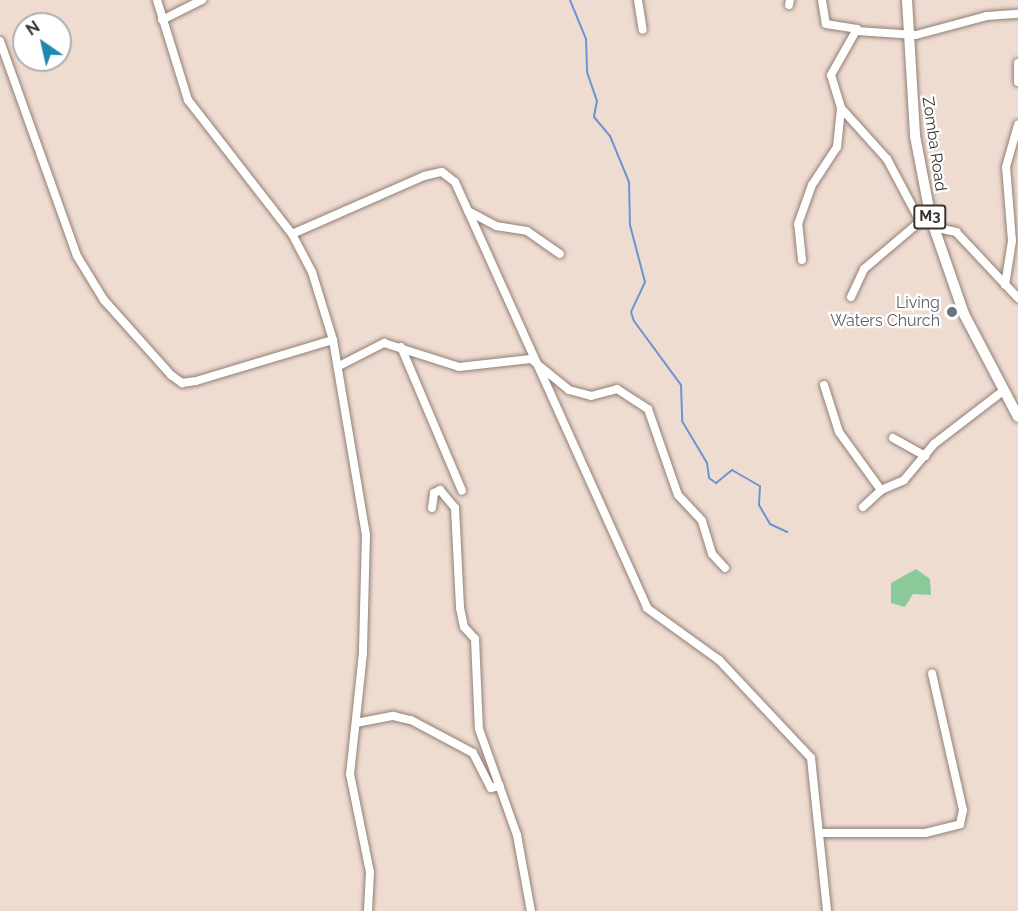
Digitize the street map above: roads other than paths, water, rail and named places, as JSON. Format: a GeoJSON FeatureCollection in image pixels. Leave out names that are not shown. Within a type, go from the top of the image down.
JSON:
{"type":"FeatureCollection","features":[{"type":"Feature","properties":{"kind":"highway","name":"Zomba Road"},"geometry":{"type":"LineString","coordinates":[[907,0],[907,36],[915,136],[933,226],[964,314],[1018,417]]}},
{"type":"Feature","properties":{"kind":"street"},"geometry":{"type":"LineString","coordinates":[[157,0],[188,100],[292,234],[312,272],[333,340],[366,535],[356,723],[350,788],[368,861],[368,911]]}},
{"type":"Feature","properties":{"kind":"street"},"geometry":{"type":"LineString","coordinates":[[162,20],[202,0]]}},
{"type":"Feature","properties":{"kind":"street"},"geometry":{"type":"LineString","coordinates":[[638,0],[643,30]]}},
{"type":"Feature","properties":{"kind":"street"},"geometry":{"type":"LineString","coordinates":[[822,0],[826,24],[857,31],[907,36],[1018,14]]}},
{"type":"Feature","properties":{"kind":"street"},"geometry":{"type":"LineString","coordinates":[[802,260],[798,224],[812,185],[837,147],[841,108],[831,75],[857,31]]}},
{"type":"Feature","properties":{"kind":"street"},"geometry":{"type":"LineString","coordinates":[[0,41],[77,256],[104,300],[171,375],[182,383],[196,381],[333,340]]}},
{"type":"Feature","properties":{"kind":"street"},"geometry":{"type":"LineString","coordinates":[[1018,63],[1018,82]]}},
{"type":"Feature","properties":{"kind":"street"},"geometry":{"type":"LineString","coordinates":[[841,108],[887,159],[920,221]]}},
{"type":"Feature","properties":{"kind":"street"},"geometry":{"type":"LineString","coordinates":[[1005,285],[1015,241],[1005,173],[1018,125]]}},
{"type":"Feature","properties":{"kind":"street"},"geometry":{"type":"LineString","coordinates":[[292,234],[442,172],[455,182],[531,358],[647,608],[711,653],[808,754],[822,833],[827,911]]}},
{"type":"Feature","properties":{"kind":"street"},"geometry":{"type":"LineString","coordinates":[[468,211],[496,226],[527,231],[560,254]]}},
{"type":"Feature","properties":{"kind":"street"},"geometry":{"type":"LineString","coordinates":[[851,297],[864,269],[930,213]]}},
{"type":"Feature","properties":{"kind":"street"},"geometry":{"type":"LineString","coordinates":[[933,226],[956,232],[1018,298]]}},
{"type":"Feature","properties":{"kind":"street"},"geometry":{"type":"LineString","coordinates":[[339,366],[384,343],[401,346],[459,367],[531,358],[569,390],[591,396],[617,389],[648,410],[678,495],[702,521],[712,554],[725,568]]}},
{"type":"Feature","properties":{"kind":"street"},"geometry":{"type":"LineString","coordinates":[[401,346],[462,491]]}},
{"type":"Feature","properties":{"kind":"street"},"geometry":{"type":"LineString","coordinates":[[824,385],[839,432],[881,490]]}},
{"type":"Feature","properties":{"kind":"street"},"geometry":{"type":"LineString","coordinates":[[863,507],[881,490],[904,480],[925,456],[1003,391]]}},
{"type":"Feature","properties":{"kind":"street"},"geometry":{"type":"LineString","coordinates":[[893,438],[925,456]]}},
{"type":"Feature","properties":{"kind":"street"},"geometry":{"type":"LineString","coordinates":[[432,508],[440,490],[455,508],[460,608],[464,627],[475,639],[479,729],[517,835],[531,911]]}},
{"type":"Feature","properties":{"kind":"street"},"geometry":{"type":"LineString","coordinates":[[822,833],[926,833],[960,824],[963,810],[932,673]]}},
{"type":"Feature","properties":{"kind":"street"},"geometry":{"type":"LineString","coordinates":[[356,723],[393,716],[411,720],[473,753],[491,788],[500,786]]}},
{"type":"Feature","properties":{"kind":"waterway"},"geometry":{"type":"LineString","coordinates":[[570,0],[586,39],[587,72],[597,101],[594,117],[610,136],[629,182],[630,225],[645,282],[631,312],[634,321],[681,385],[682,421],[707,463],[709,478],[716,483],[732,470],[760,486],[759,505],[770,524],[787,532]]}},
{"type":"Feature","properties":{"kind":"place","name":"Living Waters Church"},"geometry":{"type":"Point","coordinates":[952,312]}}]}
